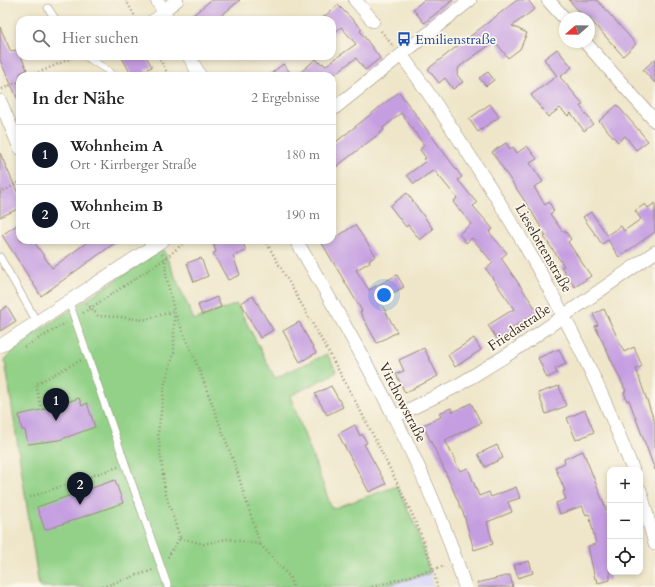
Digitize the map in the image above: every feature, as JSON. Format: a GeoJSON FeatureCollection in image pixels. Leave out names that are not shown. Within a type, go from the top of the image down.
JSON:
{"type":"FeatureCollection","features":[{"type":"Feature","properties":{"kind":"street"},"geometry":{"type":"LineString","coordinates":[[163,10],[178,0]]}},
{"type":"Feature","properties":{"kind":"street"},"geometry":{"type":"LineString","coordinates":[[355,0],[373,21]]}},
{"type":"Feature","properties":{"kind":"street"},"geometry":{"type":"LineString","coordinates":[[336,107],[402,56],[470,0]]}},
{"type":"Feature","properties":{"kind":"street"},"geometry":{"type":"LineString","coordinates":[[548,0],[559,12]]}},
{"type":"Feature","properties":{"kind":"street"},"geometry":{"type":"LineString","coordinates":[[590,48],[655,121]]}},
{"type":"Feature","properties":{"kind":"street","name":"Lieselottenstraße"},"geometry":{"type":"LineString","coordinates":[[402,56],[494,193],[523,240],[564,315],[590,367],[632,467]]}},
{"type":"Feature","properties":{"kind":"street"},"geometry":{"type":"LineString","coordinates":[[191,60],[198,72]]}},
{"type":"Feature","properties":{"kind":"street"},"geometry":{"type":"LineString","coordinates":[[0,101],[16,139]]}},
{"type":"Feature","properties":{"kind":"street"},"geometry":{"type":"LineString","coordinates":[[0,346],[157,244]]}},
{"type":"Feature","properties":{"kind":"street","name":"Virchowstraße"},"geometry":{"type":"LineString","coordinates":[[298,244],[394,417],[432,493],[465,587]]}},
{"type":"Feature","properties":{"kind":"street","name":"Friedastraße"},"geometry":{"type":"LineString","coordinates":[[394,417],[460,384],[515,350],[655,252]]}},
{"type":"Feature","properties":{"kind":"street"},"geometry":{"type":"LineString","coordinates":[[643,501],[655,544]]}},
{"type":"Feature","properties":{"kind":"lane"},"geometry":{"type":"LineString","coordinates":[[48,8],[53,16]]}},
{"type":"Feature","properties":{"kind":"lane"},"geometry":{"type":"LineString","coordinates":[[155,16],[163,10]]}},
{"type":"Feature","properties":{"kind":"lane"},"geometry":{"type":"LineString","coordinates":[[91,60],[109,72]]}},
{"type":"Feature","properties":{"kind":"lane"},"geometry":{"type":"LineString","coordinates":[[0,257],[37,322]]}},
{"type":"Feature","properties":{"kind":"lane"},"geometry":{"type":"LineString","coordinates":[[68,302],[168,587]]}},
{"type":"Feature","properties":{"kind":"path"},"geometry":{"type":"LineString","coordinates":[[126,0],[135,16]]}},
{"type":"Feature","properties":{"kind":"path"},"geometry":{"type":"LineString","coordinates":[[373,21],[402,56]]}},
{"type":"Feature","properties":{"kind":"path"},"geometry":{"type":"LineString","coordinates":[[40,72],[68,60]]}},
{"type":"Feature","properties":{"kind":"path"},"geometry":{"type":"LineString","coordinates":[[160,60],[167,72]]}},
{"type":"Feature","properties":{"kind":"path"},"geometry":{"type":"LineString","coordinates":[[0,90],[16,83]]}},
{"type":"Feature","properties":{"kind":"path"},"geometry":{"type":"LineString","coordinates":[[0,193],[16,184]]}},
{"type":"Feature","properties":{"kind":"path"},"geometry":{"type":"LineString","coordinates":[[161,244],[165,259],[166,275],[174,311],[199,369],[232,458],[260,544],[289,576],[293,587]]}},
{"type":"Feature","properties":{"kind":"path"},"geometry":{"type":"LineString","coordinates":[[18,350],[91,308],[165,259],[182,244]]}},
{"type":"Feature","properties":{"kind":"path"},"geometry":{"type":"LineString","coordinates":[[267,244],[363,413],[416,521],[433,569],[437,587]]}},
{"type":"Feature","properties":{"kind":"path"},"geometry":{"type":"LineString","coordinates":[[80,295],[98,316],[143,320],[174,311]]}},
{"type":"Feature","properties":{"kind":"path"},"geometry":{"type":"LineString","coordinates":[[174,311],[174,353],[165,383],[158,433],[165,492],[180,538]]}},
{"type":"Feature","properties":{"kind":"path"},"geometry":{"type":"LineString","coordinates":[[40,406],[36,384],[87,356]]}},
{"type":"Feature","properties":{"kind":"path"},"geometry":{"type":"LineString","coordinates":[[30,497],[125,464]]}},
{"type":"Feature","properties":{"kind":"path"},"geometry":{"type":"LineString","coordinates":[[180,538],[204,544],[226,539],[260,544]]}},
{"type":"Feature","properties":{"kind":"path"},"geometry":{"type":"LineString","coordinates":[[102,587],[161,567],[180,538]]}},
{"type":"Feature","properties":{"kind":"path"},"geometry":{"type":"LineString","coordinates":[[372,587],[457,562]]}},
{"type":"Feature","properties":{"kind":"shaded area"},"geometry":{"type":"Polygon","coordinates":[[[431,573],[433,587],[380,587],[431,573]]]}},
{"type":"Feature","properties":{"kind":"green space"},"geometry":{"type":"Polygon","coordinates":[[[163,249],[194,320],[237,304],[275,378],[327,354],[337,372],[290,396],[332,509],[397,486],[416,527],[430,573],[380,587],[39,587],[5,360],[17,345],[163,249]]]}},
{"type":"Feature","properties":{"kind":"building"},"geometry":{"type":"Polygon","coordinates":[[[211,0],[240,0],[221,16],[192,16],[211,0]]]}},
{"type":"Feature","properties":{"kind":"building"},"geometry":{"type":"Polygon","coordinates":[[[424,0],[453,0],[424,23],[413,9],[424,0]]]}},
{"type":"Feature","properties":{"kind":"building"},"geometry":{"type":"Polygon","coordinates":[[[517,0],[528,0],[535,9],[512,26],[527,33],[520,49],[508,58],[495,41],[459,67],[457,75],[463,82],[453,89],[445,78],[439,83],[428,69],[517,0]]]}},
{"type":"Feature","properties":{"kind":"building"},"geometry":{"type":"Polygon","coordinates":[[[569,0],[597,0],[636,44],[623,56],[595,25],[595,12],[580,12],[569,0]]]}},
{"type":"Feature","properties":{"kind":"building"},"geometry":{"type":"Polygon","coordinates":[[[338,5],[362,29],[360,31],[380,58],[365,70],[356,58],[336,73],[301,72],[315,60],[321,64],[323,63],[325,66],[333,60],[336,60],[336,58],[356,44],[341,27],[336,31],[336,16],[325,16],[338,5]]]}},
{"type":"Feature","properties":{"kind":"building"},"geometry":{"type":"Polygon","coordinates":[[[0,27],[11,52],[16,50],[16,60],[23,60],[27,70],[16,72],[16,95],[0,60],[0,27]]]}},
{"type":"Feature","properties":{"kind":"building"},"geometry":{"type":"Polygon","coordinates":[[[557,49],[572,67],[560,77],[583,104],[580,106],[593,124],[584,131],[571,113],[568,116],[560,108],[548,117],[531,95],[557,76],[544,59],[557,49]]]}},
{"type":"Feature","properties":{"kind":"building"},"geometry":{"type":"Polygon","coordinates":[[[655,59],[655,83],[643,70],[655,59]]]}},
{"type":"Feature","properties":{"kind":"building"},"geometry":{"type":"Polygon","coordinates":[[[123,60],[148,60],[152,67],[145,70],[146,72],[130,72],[123,60]]]}},
{"type":"Feature","properties":{"kind":"building"},"geometry":{"type":"Polygon","coordinates":[[[283,64],[290,72],[273,72],[283,64]]]}},
{"type":"Feature","properties":{"kind":"building"},"geometry":{"type":"Polygon","coordinates":[[[488,72],[494,80],[486,86],[479,78],[488,72]]]}},
{"type":"Feature","properties":{"kind":"building"},"geometry":{"type":"Polygon","coordinates":[[[399,92],[462,177],[458,180],[477,203],[473,206],[493,229],[489,232],[507,253],[501,258],[538,312],[513,327],[514,330],[498,341],[488,325],[514,309],[486,269],[493,263],[472,238],[466,243],[459,234],[471,224],[453,202],[457,198],[434,170],[414,184],[407,175],[426,161],[424,159],[426,158],[420,150],[424,145],[401,113],[383,128],[384,130],[336,167],[336,142],[399,92]]]}},
{"type":"Feature","properties":{"kind":"building"},"geometry":{"type":"Polygon","coordinates":[[[490,104],[499,117],[478,132],[469,119],[490,104]]]}},
{"type":"Feature","properties":{"kind":"building"},"geometry":{"type":"Polygon","coordinates":[[[617,105],[648,141],[636,150],[625,136],[618,142],[599,121],[617,105]]]}},
{"type":"Feature","properties":{"kind":"building"},"geometry":{"type":"Polygon","coordinates":[[[506,143],[510,149],[513,147],[517,153],[527,146],[537,159],[530,163],[543,182],[534,187],[545,205],[549,202],[554,211],[550,214],[563,232],[565,231],[571,239],[568,242],[591,276],[575,287],[561,267],[564,266],[544,237],[546,236],[530,209],[492,152],[506,143]]]}},
{"type":"Feature","properties":{"kind":"building"},"geometry":{"type":"Polygon","coordinates":[[[0,153],[16,189],[16,210],[0,217],[0,153]]]}},
{"type":"Feature","properties":{"kind":"building"},"geometry":{"type":"Polygon","coordinates":[[[407,193],[433,229],[420,240],[408,225],[406,227],[390,206],[407,193]]]}},
{"type":"Feature","properties":{"kind":"building"},"geometry":{"type":"Polygon","coordinates":[[[655,203],[655,232],[619,257],[608,240],[602,244],[583,217],[591,212],[607,235],[621,226],[624,231],[641,219],[635,211],[645,204],[648,208],[655,203]]]}},
{"type":"Feature","properties":{"kind":"building"},"geometry":{"type":"Polygon","coordinates":[[[355,225],[376,256],[369,260],[370,262],[356,270],[369,290],[397,275],[404,287],[379,300],[397,332],[377,343],[360,312],[362,311],[322,244],[336,244],[336,237],[355,225]]]}},
{"type":"Feature","properties":{"kind":"building"},"geometry":{"type":"Polygon","coordinates":[[[16,226],[16,244],[36,244],[52,268],[85,244],[113,244],[41,296],[2,235],[16,226]]]}},
{"type":"Feature","properties":{"kind":"building"},"geometry":{"type":"Polygon","coordinates":[[[213,244],[243,244],[246,251],[233,256],[240,275],[228,280],[213,253],[216,252],[213,244]]]}},
{"type":"Feature","properties":{"kind":"building"},"geometry":{"type":"Polygon","coordinates":[[[201,258],[208,276],[194,282],[187,263],[201,258]]]}},
{"type":"Feature","properties":{"kind":"building"},"geometry":{"type":"Polygon","coordinates":[[[253,296],[273,330],[260,338],[241,303],[253,296]]]}},
{"type":"Feature","properties":{"kind":"building"},"geometry":{"type":"Polygon","coordinates":[[[217,297],[221,307],[202,315],[198,305],[217,297]]]}},
{"type":"Feature","properties":{"kind":"building"},"geometry":{"type":"Polygon","coordinates":[[[7,306],[16,321],[0,331],[0,311],[7,306]]]}},
{"type":"Feature","properties":{"kind":"building"},"geometry":{"type":"Polygon","coordinates":[[[604,309],[624,352],[634,347],[642,366],[636,369],[655,423],[655,470],[629,400],[627,401],[624,392],[626,391],[595,326],[598,325],[593,314],[604,309]]]}},
{"type":"Feature","properties":{"kind":"building"},"geometry":{"type":"Polygon","coordinates":[[[299,322],[316,353],[300,362],[283,331],[299,322]]]}},
{"type":"Feature","properties":{"kind":"building"},"geometry":{"type":"Polygon","coordinates":[[[474,338],[481,350],[455,367],[448,355],[474,338]]]}},
{"type":"Feature","properties":{"kind":"building"},"geometry":{"type":"Polygon","coordinates":[[[424,348],[438,376],[405,393],[396,374],[404,371],[399,360],[424,348]]]}},
{"type":"Feature","properties":{"kind":"building"},"geometry":{"type":"Polygon","coordinates":[[[559,349],[566,364],[555,369],[557,373],[547,378],[538,358],[559,349]]]}},
{"type":"Feature","properties":{"kind":"building"},"geometry":{"type":"Polygon","coordinates":[[[331,386],[343,407],[327,415],[315,394],[331,386]]]}},
{"type":"Feature","properties":{"kind":"building"},"geometry":{"type":"Polygon","coordinates":[[[559,386],[566,406],[546,414],[538,393],[559,386]]]}},
{"type":"Feature","properties":{"kind":"building"},"geometry":{"type":"Polygon","coordinates":[[[79,398],[82,406],[87,403],[95,427],[59,440],[28,444],[25,430],[22,430],[19,415],[53,407],[79,398]]]}},
{"type":"Feature","properties":{"kind":"building"},"geometry":{"type":"Polygon","coordinates":[[[471,403],[481,423],[445,440],[460,471],[468,468],[479,496],[489,492],[491,497],[516,487],[520,498],[508,502],[512,512],[487,522],[493,544],[474,550],[464,515],[423,425],[441,417],[439,413],[451,408],[453,412],[471,403]]]}},
{"type":"Feature","properties":{"kind":"building"},"geometry":{"type":"Polygon","coordinates":[[[585,410],[594,432],[576,440],[567,418],[585,410]]]}},
{"type":"Feature","properties":{"kind":"building"},"geometry":{"type":"Polygon","coordinates":[[[355,425],[360,436],[362,434],[367,443],[364,444],[386,484],[369,492],[338,434],[355,425]]]}},
{"type":"Feature","properties":{"kind":"building"},"geometry":{"type":"Polygon","coordinates":[[[497,445],[503,458],[485,467],[478,454],[497,445]]]}},
{"type":"Feature","properties":{"kind":"building"},"geometry":{"type":"Polygon","coordinates":[[[583,451],[607,511],[607,575],[610,575],[610,580],[598,583],[597,579],[595,579],[588,546],[596,544],[589,514],[586,515],[582,506],[560,514],[556,503],[566,499],[563,491],[565,491],[555,467],[565,463],[564,459],[583,451]]]}},
{"type":"Feature","properties":{"kind":"building"},"geometry":{"type":"Polygon","coordinates":[[[115,480],[123,503],[45,530],[37,507],[115,480]]]}},
{"type":"Feature","properties":{"kind":"building"},"geometry":{"type":"Polygon","coordinates":[[[529,561],[533,573],[518,578],[514,565],[529,561]]]}},
{"type":"Feature","properties":{"kind":"building"},"geometry":{"type":"Polygon","coordinates":[[[510,575],[513,587],[478,587],[477,583],[510,575]]]}},
{"type":"Feature","properties":{"kind":"place","name":"Emilienstraße"},"geometry":{"type":"Point","coordinates":[404,39]}},
{"type":"Feature","properties":{"kind":"place","name":"Wohnheim A"},"geometry":{"type":"Point","coordinates":[56,421]}},
{"type":"Feature","properties":{"kind":"place","name":"Wohnheim B"},"geometry":{"type":"Point","coordinates":[80,505]}}]}
